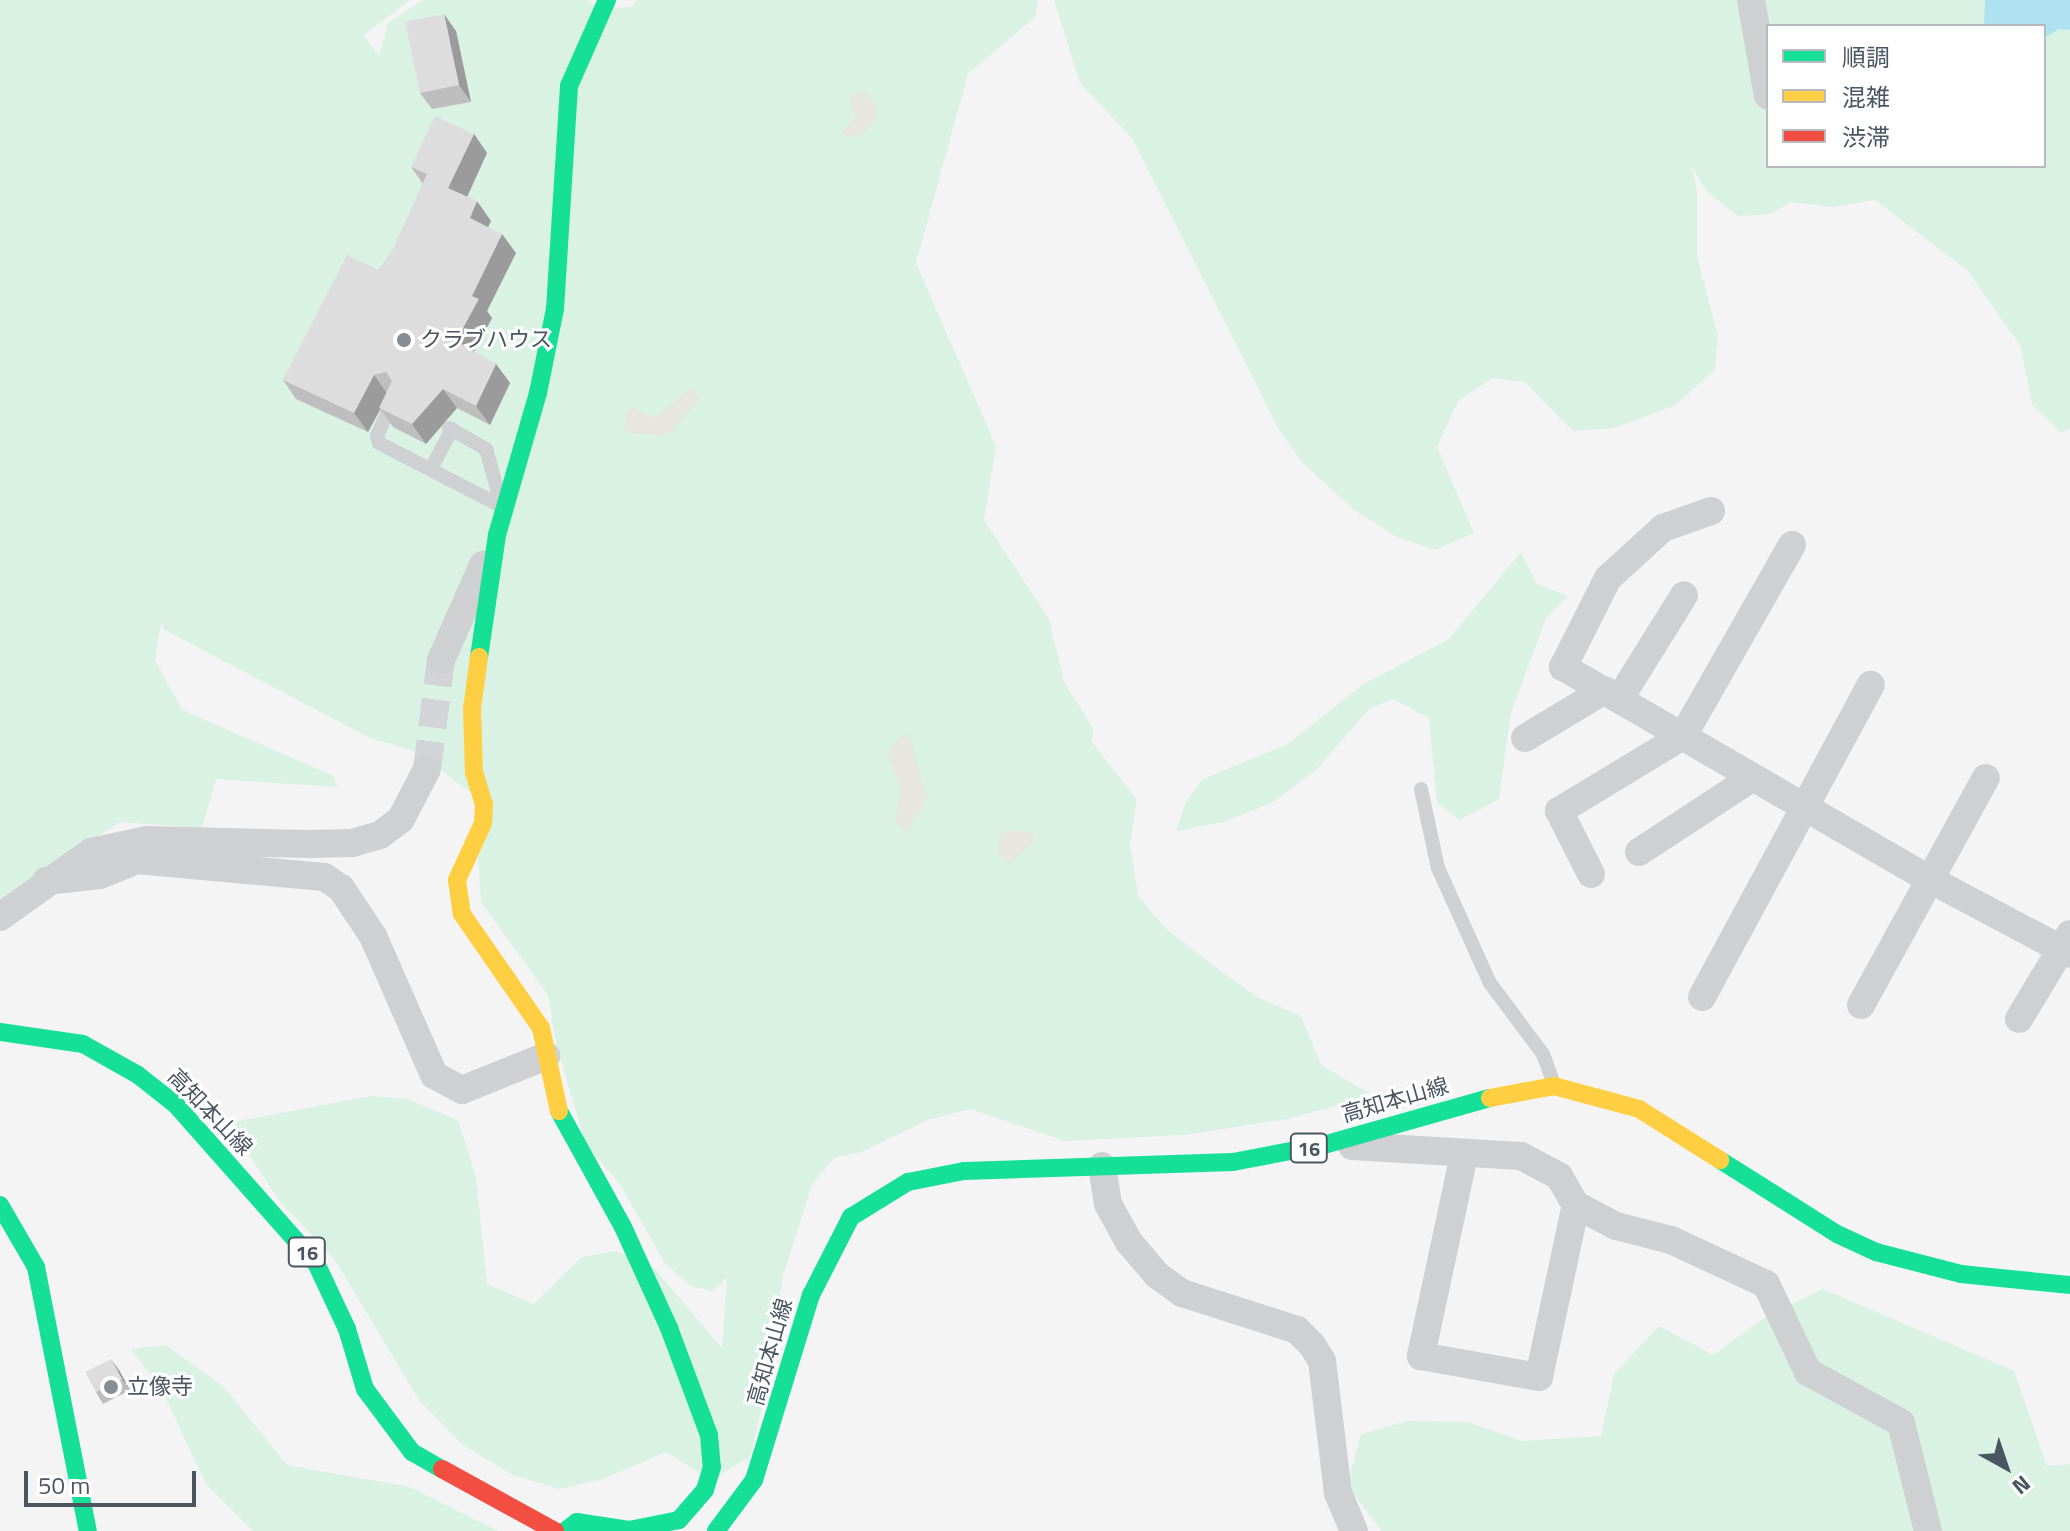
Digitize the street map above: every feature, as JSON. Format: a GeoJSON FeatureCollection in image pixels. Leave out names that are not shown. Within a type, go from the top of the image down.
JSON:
{"type":"FeatureCollection","features":[{"type":"Feature","properties":{"kind":"main road"},"geometry":{"type":"LineString","coordinates":[[565,1531],[577,1522],[629,1530],[679,1520],[705,1490],[712,1467],[709,1435],[693,1386],[623,1227],[561,1118],[541,1028],[525,999],[462,914],[457,880],[483,823],[484,804],[474,772],[472,709],[497,535],[538,393],[555,309],[569,86],[593,22],[607,0]]}},
{"type":"Feature","properties":{"kind":"main road","name":"高知本山線"},"geometry":{"type":"LineString","coordinates":[[0,1032],[83,1044],[138,1075],[176,1105],[316,1263],[347,1329],[365,1389],[412,1452],[555,1531]]}},
{"type":"Feature","properties":{"kind":"main road","name":"高知本山線"},"geometry":{"type":"LineString","coordinates":[[720,1530],[754,1480],[811,1295],[851,1217],[908,1182],[964,1171],[1233,1162],[1327,1144],[1516,1091],[1554,1086],[1639,1109],[1837,1234],[1876,1252],[1961,1274],[2070,1285]]}},
{"type":"Feature","properties":{"kind":"main road"},"geometry":{"type":"LineString","coordinates":[[0,1205],[36,1267],[88,1531]]}},
{"type":"Feature","properties":{"kind":"street"},"geometry":{"type":"LineString","coordinates":[[1751,0],[1766,85]]}},
{"type":"Feature","properties":{"kind":"street"},"geometry":{"type":"LineString","coordinates":[[1711,511],[1663,528],[1608,578],[1563,667],[1931,880],[2066,945],[2019,1019]]}},
{"type":"Feature","properties":{"kind":"street"},"geometry":{"type":"LineString","coordinates":[[441,660],[497,535]]}},
{"type":"Feature","properties":{"kind":"street"},"geometry":{"type":"LineString","coordinates":[[1591,874],[1559,811],[1683,736],[1792,545]]}},
{"type":"Feature","properties":{"kind":"street"},"geometry":{"type":"LineString","coordinates":[[1525,738],[1613,694],[1684,595]]}},
{"type":"Feature","properties":{"kind":"street"},"geometry":{"type":"LineString","coordinates":[[1702,997],[1802,805],[1871,685]]}},
{"type":"Feature","properties":{"kind":"street"},"geometry":{"type":"LineString","coordinates":[[0,917],[46,881],[91,852],[146,840],[309,844],[352,843],[380,835],[401,819],[427,769]]}},
{"type":"Feature","properties":{"kind":"street"},"geometry":{"type":"LineString","coordinates":[[1639,852],[1753,777]]}},
{"type":"Feature","properties":{"kind":"street"},"geometry":{"type":"LineString","coordinates":[[1861,1005],[1986,778]]}},
{"type":"Feature","properties":{"kind":"street"},"geometry":{"type":"LineString","coordinates":[[46,881],[100,875],[137,860],[324,877],[341,888],[373,936],[434,1075],[462,1090],[546,1056]]}},
{"type":"Feature","properties":{"kind":"street"},"geometry":{"type":"LineString","coordinates":[[1327,1144],[1464,1155],[1521,1156],[1559,1176],[1576,1205],[1616,1226],[1671,1240],[1766,1284],[1808,1372],[1901,1423],[1928,1531]]}},
{"type":"Feature","properties":{"kind":"street"},"geometry":{"type":"LineString","coordinates":[[1464,1155],[1421,1356],[1539,1377],[1576,1205]]}},
{"type":"Feature","properties":{"kind":"street"},"geometry":{"type":"LineString","coordinates":[[1102,1166],[1108,1204],[1129,1242],[1157,1275],[1182,1293],[1297,1330],[1312,1345],[1322,1361],[1338,1493],[1346,1528]]}},
{"type":"Feature","properties":{"kind":"lane"},"geometry":{"type":"LineString","coordinates":[[396,400],[377,436],[379,443],[503,507]]}},
{"type":"Feature","properties":{"kind":"lane"},"geometry":{"type":"LineString","coordinates":[[431,469],[450,429],[486,449],[503,507]]}},
{"type":"Feature","properties":{"kind":"lane"},"geometry":{"type":"LineString","coordinates":[[1421,789],[1438,868],[1490,983],[1543,1054],[1554,1086]]}},
{"type":"Feature","properties":{"kind":"green space"},"geometry":{"type":"Polygon","coordinates":[[[0,0],[410,0],[364,35],[379,56],[388,23],[423,0],[588,0],[600,10],[632,7],[636,0],[1038,0],[1035,17],[968,74],[916,263],[996,446],[984,520],[1049,619],[1064,682],[1093,728],[1092,742],[1137,800],[1130,843],[1138,896],[1165,928],[1218,969],[1259,998],[1301,1016],[1321,1065],[1374,1096],[1287,1119],[1184,1135],[1065,1141],[970,1109],[927,1120],[864,1151],[834,1158],[812,1184],[783,1276],[765,1395],[750,1457],[710,1480],[666,1452],[603,1479],[560,1489],[513,1475],[463,1445],[419,1400],[333,1257],[281,1203],[228,1123],[371,1096],[407,1099],[458,1120],[476,1177],[487,1284],[534,1304],[582,1257],[614,1251],[653,1267],[722,1348],[727,1278],[712,1291],[690,1286],[664,1262],[620,1184],[586,1145],[557,1048],[548,995],[481,902],[474,795],[416,752],[370,738],[165,630],[161,622],[155,660],[182,710],[334,776],[337,787],[216,779],[202,828],[120,822],[0,899],[0,0]]]}},
{"type":"Feature","properties":{"kind":"green space"},"geometry":{"type":"Polygon","coordinates":[[[1054,0],[2070,0],[2070,428],[2061,433],[2032,405],[2020,345],[1967,270],[1875,200],[1833,207],[1790,202],[1771,214],[1738,216],[1707,192],[1692,167],[1697,189],[1697,255],[1718,337],[1715,370],[1674,406],[1614,428],[1573,431],[1525,382],[1493,378],[1458,401],[1437,447],[1474,533],[1435,550],[1397,537],[1353,509],[1303,463],[1279,430],[1132,138],[1080,83],[1054,0]]]}},
{"type":"Feature","properties":{"kind":"green space"},"geometry":{"type":"Polygon","coordinates":[[[1521,552],[1537,584],[1568,596],[1546,618],[1511,713],[1499,799],[1460,820],[1437,803],[1429,718],[1393,699],[1369,709],[1316,770],[1273,802],[1224,822],[1176,831],[1186,802],[1203,779],[1288,744],[1362,685],[1449,639],[1521,552]]]}},
{"type":"Feature","properties":{"kind":"green space"},"geometry":{"type":"Polygon","coordinates":[[[1823,1289],[2014,1371],[2047,1466],[2070,1464],[2070,1531],[1382,1531],[1347,1485],[1361,1434],[1408,1421],[1468,1422],[1522,1441],[1601,1436],[1614,1374],[1659,1326],[1713,1355],[1764,1318],[1823,1289]]]}},
{"type":"Feature","properties":{"kind":"green space"},"geometry":{"type":"Polygon","coordinates":[[[166,1345],[223,1386],[287,1465],[410,1487],[498,1531],[253,1531],[206,1484],[162,1390],[131,1349],[166,1345]]]}},
{"type":"Feature","properties":{"kind":"sand"},"geometry":{"type":"Polygon","coordinates":[[[865,90],[877,108],[874,119],[864,133],[849,138],[842,132],[855,117],[850,95],[865,90]]]}},
{"type":"Feature","properties":{"kind":"sand"},"geometry":{"type":"Polygon","coordinates":[[[693,387],[699,399],[673,431],[660,436],[625,432],[627,411],[634,408],[655,418],[693,387]]]}},
{"type":"Feature","properties":{"kind":"sand"},"geometry":{"type":"Polygon","coordinates":[[[908,733],[927,797],[907,833],[895,822],[901,790],[888,758],[894,743],[908,733]]]}},
{"type":"Feature","properties":{"kind":"sand"},"geometry":{"type":"Polygon","coordinates":[[[1011,830],[1035,833],[1032,843],[1009,864],[998,852],[1001,833],[1011,830]]]}},
{"type":"Feature","properties":{"kind":"water"},"geometry":{"type":"Polygon","coordinates":[[[1985,0],[2070,0],[2070,30],[2059,29],[2046,37],[2046,24],[1984,24],[1985,0]]]}},
{"type":"Feature","properties":{"kind":"building"},"geometry":{"type":"Polygon","coordinates":[[[444,14],[459,85],[420,93],[405,22],[444,14]]]}},
{"type":"Feature","properties":{"kind":"building"},"geometry":{"type":"Polygon","coordinates":[[[435,116],[474,134],[448,188],[477,201],[470,218],[502,234],[472,296],[479,299],[456,341],[496,364],[476,406],[443,389],[412,424],[379,408],[392,381],[386,372],[374,375],[354,413],[283,380],[347,255],[379,270],[393,250],[427,174],[411,167],[435,116]]]}},
{"type":"Feature","properties":{"kind":"building"},"geometry":{"type":"Polygon","coordinates":[[[111,1359],[122,1379],[96,1392],[85,1372],[111,1359]]]}},
{"type":"Feature","properties":{"kind":"tunnel"},"geometry":{"type":"LineString","coordinates":[[427,769],[441,660]]}},
{"type":"Feature","properties":{"kind":"traffic: fast"},"geometry":{"type":"LineString","coordinates":[[479,657],[497,535],[538,393],[555,309],[569,86],[607,0]]}},
{"type":"Feature","properties":{"kind":"traffic: fast"},"geometry":{"type":"LineString","coordinates":[[0,1032],[83,1044],[138,1075],[176,1105],[316,1263],[347,1329],[365,1389],[412,1452],[442,1469]]}},
{"type":"Feature","properties":{"kind":"traffic: fast"},"geometry":{"type":"LineString","coordinates":[[716,1531],[754,1480],[811,1295],[851,1217],[908,1182],[964,1171],[1233,1162],[1327,1144],[1490,1098]]}},
{"type":"Feature","properties":{"kind":"traffic: fast"},"geometry":{"type":"LineString","coordinates":[[559,1111],[623,1227],[669,1328],[709,1435],[712,1467],[705,1490],[679,1520],[629,1530],[577,1522],[565,1531]]}},
{"type":"Feature","properties":{"kind":"traffic: fast"},"geometry":{"type":"LineString","coordinates":[[1720,1160],[1837,1234],[1876,1252],[1961,1274],[2070,1285]]}},
{"type":"Feature","properties":{"kind":"traffic: fast"},"geometry":{"type":"LineString","coordinates":[[0,1205],[36,1267],[88,1531]]}},
{"type":"Feature","properties":{"kind":"traffic: slow"},"geometry":{"type":"LineString","coordinates":[[479,657],[472,709],[474,772],[484,804],[483,823],[457,880],[462,914],[541,1028],[559,1111]]}},
{"type":"Feature","properties":{"kind":"traffic: slow"},"geometry":{"type":"LineString","coordinates":[[1490,1098],[1554,1086],[1639,1109],[1720,1160]]}},
{"type":"Feature","properties":{"kind":"traffic: jam"},"geometry":{"type":"LineString","coordinates":[[442,1469],[555,1531]]}},
{"type":"Feature","properties":{"kind":"place","name":"クラブハウス"},"geometry":{"type":"Point","coordinates":[404,340]}},
{"type":"Feature","properties":{"kind":"place","name":"立像寺"},"geometry":{"type":"Point","coordinates":[111,1387]}}]}
